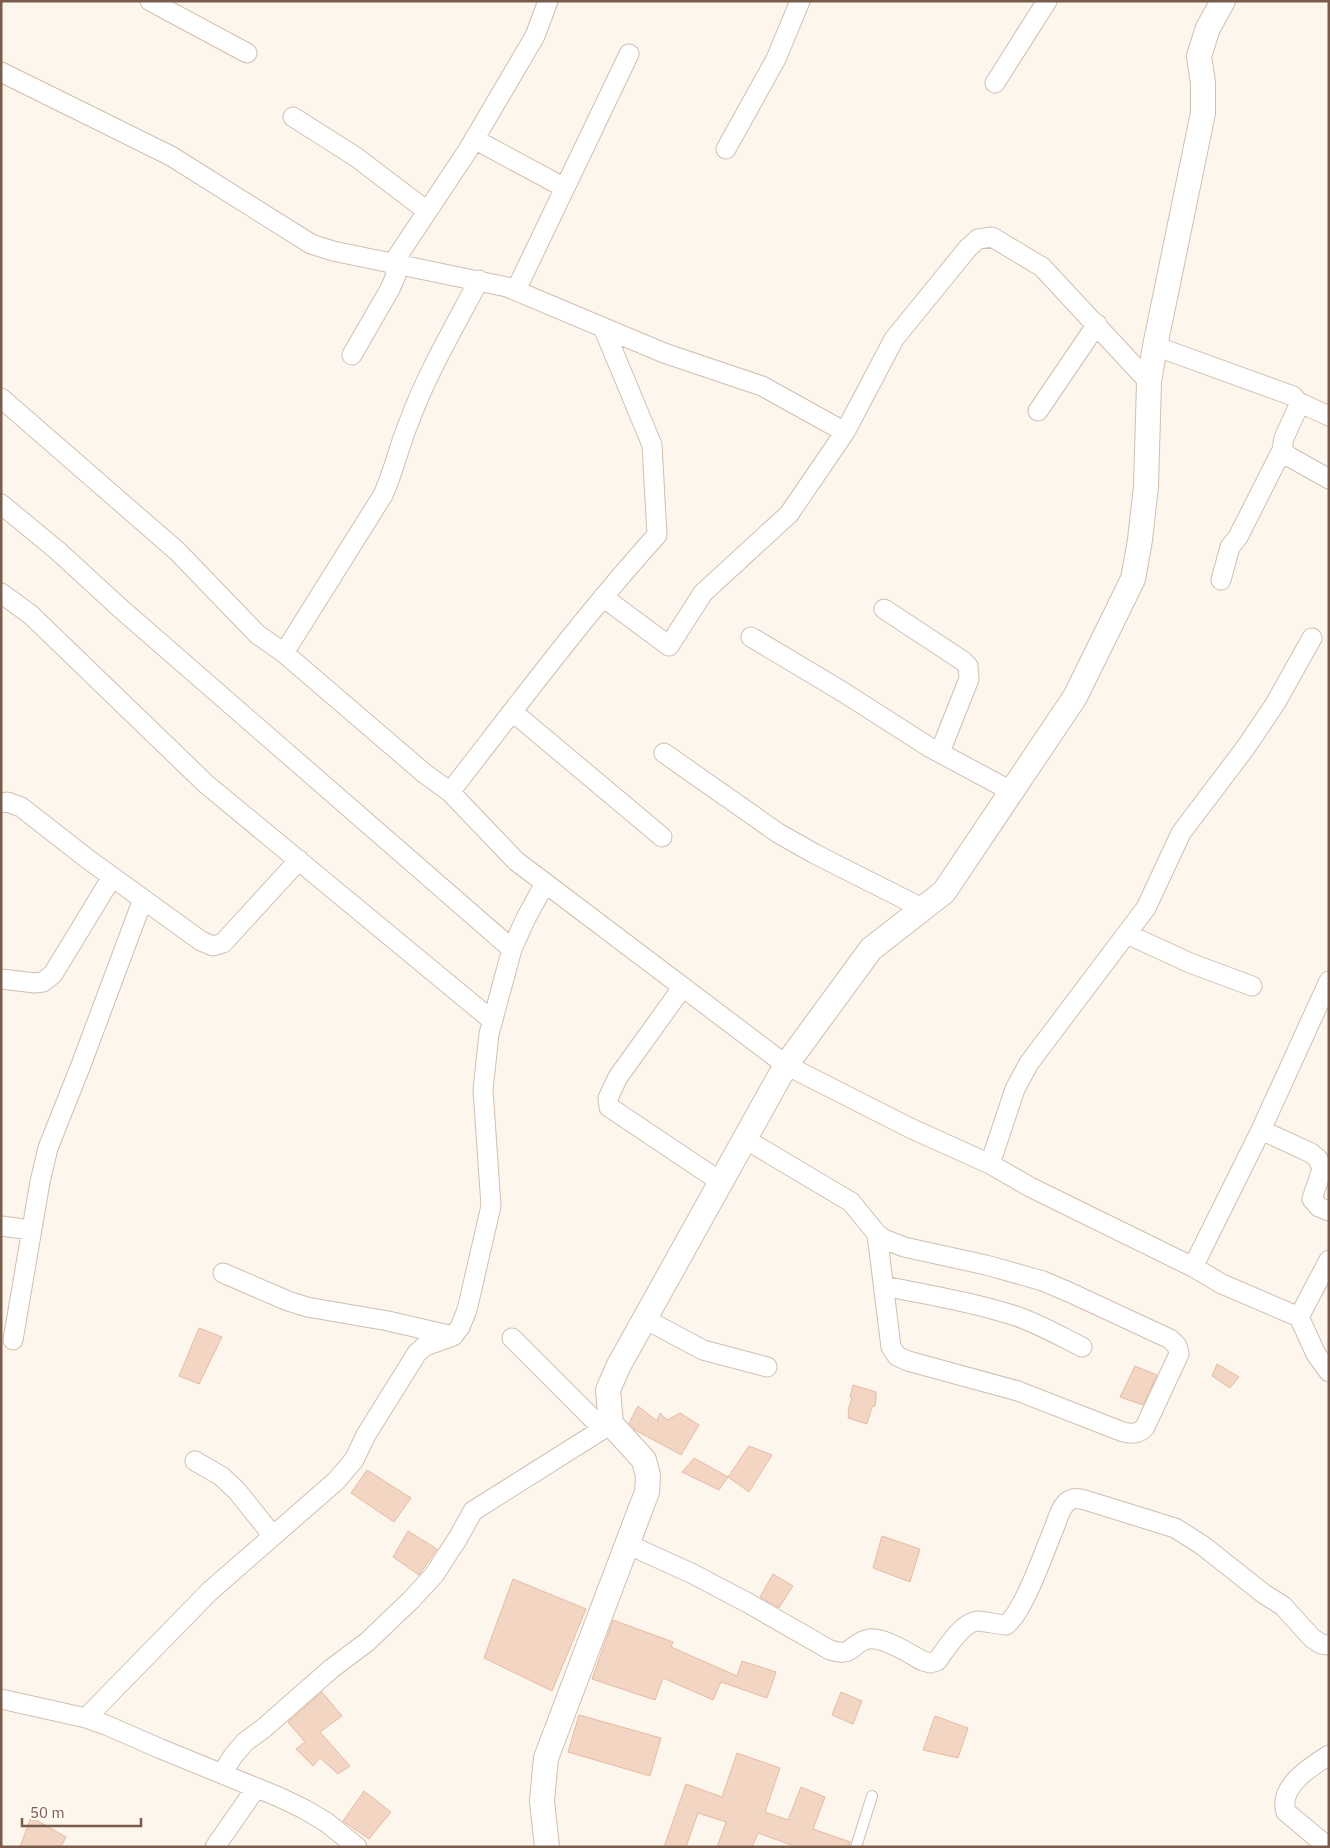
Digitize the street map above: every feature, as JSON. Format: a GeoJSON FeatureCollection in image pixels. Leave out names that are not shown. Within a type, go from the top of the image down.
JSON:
{"type":"FeatureCollection","features":[{"type":"Feature","properties":{"kind":"street"},"geometry":{"type":"LineString","coordinates":[[150,1],[247,53]]}},
{"type":"Feature","properties":{"kind":"street"},"geometry":{"type":"LineString","coordinates":[[352,355],[396,275],[393,263],[474,140],[536,36],[548,1]]}},
{"type":"Feature","properties":{"kind":"street"},"geometry":{"type":"LineString","coordinates":[[726,149],[776,59],[800,1]]}},
{"type":"Feature","properties":{"kind":"street"},"geometry":{"type":"LineString","coordinates":[[995,83],[1047,1]]}},
{"type":"Feature","properties":{"kind":"street"},"geometry":{"type":"LineString","coordinates":[[607,1427],[608,1390],[619,1365],[786,1065],[871,949],[944,892],[1075,697],[1133,579],[1140,540],[1146,486],[1150,382],[1155,346],[1203,113],[1203,83],[1199,56],[1208,28],[1223,1]]}},
{"type":"Feature","properties":{"kind":"street"},"geometry":{"type":"LineString","coordinates":[[516,290],[628,54]]}},
{"type":"Feature","properties":{"kind":"street"},"geometry":{"type":"LineString","coordinates":[[1,72],[171,156],[311,244],[333,251],[479,280],[516,290],[664,353],[762,386],[845,432]]}},
{"type":"Feature","properties":{"kind":"street"},"geometry":{"type":"LineString","coordinates":[[293,117],[356,157],[427,212]]}},
{"type":"Feature","properties":{"kind":"street"},"geometry":{"type":"LineString","coordinates":[[474,140],[565,188]]}},
{"type":"Feature","properties":{"kind":"street"},"geometry":{"type":"LineString","coordinates":[[603,598],[669,646],[703,593],[789,514],[845,432],[894,338],[946,273],[978,239],[992,236],[1042,267],[1150,382]]}},
{"type":"Feature","properties":{"kind":"street"},"geometry":{"type":"LineString","coordinates":[[284,653],[383,495],[394,472],[408,422],[422,390],[479,280]]}},
{"type":"Feature","properties":{"kind":"street"},"geometry":{"type":"LineString","coordinates":[[1038,411],[1097,324]]}},
{"type":"Feature","properties":{"kind":"street"},"geometry":{"type":"LineString","coordinates":[[450,792],[603,598],[657,535],[652,445],[603,328]]}},
{"type":"Feature","properties":{"kind":"street"},"geometry":{"type":"LineString","coordinates":[[1155,346],[1293,396],[1298,402],[1329,416]]}},
{"type":"Feature","properties":{"kind":"street"},"geometry":{"type":"LineString","coordinates":[[1,398],[176,551],[256,634],[284,653],[424,773],[450,792],[516,861],[786,1065],[910,1128],[990,1164],[1030,1187],[1193,1267],[1222,1284],[1298,1317],[1316,1354],[1329,1372]]}},
{"type":"Feature","properties":{"kind":"street"},"geometry":{"type":"LineString","coordinates":[[1221,580],[1230,547],[1238,537],[1282,450],[1284,438],[1298,410],[1298,402]]}},
{"type":"Feature","properties":{"kind":"street"},"geometry":{"type":"LineString","coordinates":[[1282,450],[1288,456],[1329,479]]}},
{"type":"Feature","properties":{"kind":"street"},"geometry":{"type":"LineString","coordinates":[[1,504],[58,551],[127,615],[512,950]]}},
{"type":"Feature","properties":{"kind":"street"},"geometry":{"type":"LineString","coordinates":[[1,593],[31,614],[206,784],[492,1021]]}},
{"type":"Feature","properties":{"kind":"street"},"geometry":{"type":"LineString","coordinates":[[884,609],[968,666],[969,679],[940,752]]}},
{"type":"Feature","properties":{"kind":"street"},"geometry":{"type":"LineString","coordinates":[[751,638],[940,752],[1011,791]]}},
{"type":"Feature","properties":{"kind":"street"},"geometry":{"type":"LineString","coordinates":[[990,1164],[1015,1089],[1024,1073],[1146,908],[1181,833],[1246,748],[1275,704],[1312,638]]}},
{"type":"Feature","properties":{"kind":"street"},"geometry":{"type":"LineString","coordinates":[[513,712],[662,837]]}},
{"type":"Feature","properties":{"kind":"street"},"geometry":{"type":"LineString","coordinates":[[664,753],[778,834],[922,908]]}},
{"type":"Feature","properties":{"kind":"street"},"geometry":{"type":"LineString","coordinates":[[1,803],[7,802],[21,808],[201,941],[214,946],[222,943],[299,860]]}},
{"type":"Feature","properties":{"kind":"street"},"geometry":{"type":"LineString","coordinates":[[1,979],[35,984],[44,982],[53,974],[112,877]]}},
{"type":"Feature","properties":{"kind":"street"},"geometry":{"type":"LineString","coordinates":[[86,1718],[210,1591],[336,1481],[354,1460],[366,1435],[417,1353],[425,1346],[453,1336],[460,1327],[467,1310],[491,1206],[483,1090],[492,1021],[512,950],[524,920],[545,883]]}},
{"type":"Feature","properties":{"kind":"street"},"geometry":{"type":"LineString","coordinates":[[13,1340],[31,1230],[48,1148],[143,899]]}},
{"type":"Feature","properties":{"kind":"street"},"geometry":{"type":"LineString","coordinates":[[1127,934],[1190,963],[1252,986]]}},
{"type":"Feature","properties":{"kind":"street"},"geometry":{"type":"LineString","coordinates":[[1193,1267],[1261,1130],[1329,981]]}},
{"type":"Feature","properties":{"kind":"street"},"geometry":{"type":"LineString","coordinates":[[682,988],[618,1077],[608,1098],[609,1107],[721,1182]]}},
{"type":"Feature","properties":{"kind":"street"},"geometry":{"type":"LineString","coordinates":[[1261,1130],[1311,1153],[1318,1159],[1322,1169],[1312,1199],[1319,1207],[1329,1211]]}},
{"type":"Feature","properties":{"kind":"street"},"geometry":{"type":"LineString","coordinates":[[745,1139],[851,1202],[877,1234],[884,1239],[904,1247],[986,1265],[1043,1281],[1071,1292],[1170,1339],[1177,1346],[1179,1354],[1145,1427],[1140,1432],[1131,1434],[1123,1432],[1018,1390],[908,1361],[897,1356],[891,1347],[877,1234]]}},
{"type":"Feature","properties":{"kind":"street"},"geometry":{"type":"LineString","coordinates":[[1,1226],[31,1230]]}},
{"type":"Feature","properties":{"kind":"street"},"geometry":{"type":"LineString","coordinates":[[1298,1317],[1329,1260]]}},
{"type":"Feature","properties":{"kind":"street"},"geometry":{"type":"LineString","coordinates":[[223,1273],[288,1301],[307,1307],[381,1319],[453,1336]]}},
{"type":"Feature","properties":{"kind":"street"},"geometry":{"type":"LineString","coordinates":[[884,1286],[985,1307],[1017,1316],[1082,1347]]}},
{"type":"Feature","properties":{"kind":"street"},"geometry":{"type":"LineString","coordinates":[[644,1320],[703,1350],[767,1367]]}},
{"type":"Feature","properties":{"kind":"street"},"geometry":{"type":"LineString","coordinates":[[512,1338],[644,1460],[648,1476],[647,1492],[546,1758],[542,1801],[547,1847]]}},
{"type":"Feature","properties":{"kind":"street"},"geometry":{"type":"LineString","coordinates":[[222,1774],[233,1756],[245,1742],[264,1728],[331,1669],[367,1642],[411,1600],[434,1575],[473,1511],[607,1427]]}},
{"type":"Feature","properties":{"kind":"street"},"geometry":{"type":"LineString","coordinates":[[195,1461],[221,1476],[237,1491],[272,1536]]}},
{"type":"Feature","properties":{"kind":"street"},"geometry":{"type":"LineString","coordinates":[[627,1544],[693,1574],[830,1650],[839,1653],[849,1651],[864,1641],[877,1639],[930,1663],[937,1661],[963,1628],[970,1623],[978,1621],[1006,1625],[1013,1620],[1024,1600],[1060,1514],[1069,1500],[1075,1498],[1175,1528],[1202,1545],[1264,1594],[1283,1606],[1312,1638],[1321,1644],[1329,1645]]}},
{"type":"Feature","properties":{"kind":"street"},"geometry":{"type":"LineString","coordinates":[[1,1699],[86,1718],[106,1725],[304,1809],[326,1822],[357,1847]]}},
{"type":"Feature","properties":{"kind":"street"},"geometry":{"type":"LineString","coordinates":[[1328,1847],[1286,1812],[1284,1797],[1291,1784],[1329,1755]]}},
{"type":"Feature","properties":{"kind":"street"},"geometry":{"type":"LineString","coordinates":[[215,1847],[256,1788]]}},
{"type":"Feature","properties":{"kind":"lane"},"geometry":{"type":"LineString","coordinates":[[856,1847],[872,1796]]}},
{"type":"Feature","properties":{"kind":"building"},"geometry":{"type":"Polygon","coordinates":[[[199,1328],[222,1337],[199,1384],[179,1376],[199,1328]]]}},
{"type":"Feature","properties":{"kind":"building"},"geometry":{"type":"Polygon","coordinates":[[[1217,1364],[1239,1377],[1230,1388],[1212,1376],[1217,1364]]]}},
{"type":"Feature","properties":{"kind":"building"},"geometry":{"type":"Polygon","coordinates":[[[1135,1366],[1157,1375],[1143,1405],[1120,1397],[1135,1366]]]}},
{"type":"Feature","properties":{"kind":"building"},"geometry":{"type":"Polygon","coordinates":[[[853,1385],[876,1392],[875,1406],[872,1407],[867,1424],[848,1418],[853,1385]]]}},
{"type":"Feature","properties":{"kind":"building"},"geometry":{"type":"Polygon","coordinates":[[[638,1406],[657,1421],[660,1413],[667,1420],[680,1413],[699,1425],[681,1455],[635,1430],[629,1423],[638,1406]]]}},
{"type":"Feature","properties":{"kind":"building"},"geometry":{"type":"Polygon","coordinates":[[[749,1446],[772,1455],[749,1492],[728,1477],[749,1446]]]}},
{"type":"Feature","properties":{"kind":"building"},"geometry":{"type":"Polygon","coordinates":[[[694,1458],[728,1477],[719,1490],[682,1472],[694,1458]]]}},
{"type":"Feature","properties":{"kind":"building"},"geometry":{"type":"Polygon","coordinates":[[[367,1470],[411,1498],[394,1522],[351,1493],[367,1470]]]}},
{"type":"Feature","properties":{"kind":"building"},"geometry":{"type":"Polygon","coordinates":[[[408,1531],[437,1549],[419,1575],[393,1557],[408,1531]]]}},
{"type":"Feature","properties":{"kind":"building"},"geometry":{"type":"Polygon","coordinates":[[[882,1536],[920,1549],[910,1582],[873,1568],[882,1536]]]}},
{"type":"Feature","properties":{"kind":"building"},"geometry":{"type":"Polygon","coordinates":[[[773,1574],[793,1586],[779,1608],[760,1597],[773,1574]]]}},
{"type":"Feature","properties":{"kind":"building"},"geometry":{"type":"Polygon","coordinates":[[[513,1579],[586,1609],[552,1691],[484,1658],[513,1579]]]}},
{"type":"Feature","properties":{"kind":"building"},"geometry":{"type":"Polygon","coordinates":[[[613,1620],[673,1642],[671,1647],[737,1676],[742,1661],[776,1672],[767,1698],[721,1682],[713,1700],[663,1678],[655,1700],[592,1679],[613,1620]]]}},
{"type":"Feature","properties":{"kind":"building"},"geometry":{"type":"Polygon","coordinates":[[[322,1692],[342,1716],[320,1732],[350,1766],[338,1774],[320,1758],[313,1766],[296,1749],[305,1742],[288,1722],[322,1692]]]}},
{"type":"Feature","properties":{"kind":"building"},"geometry":{"type":"Polygon","coordinates":[[[841,1692],[862,1701],[853,1724],[832,1715],[841,1692]]]}},
{"type":"Feature","properties":{"kind":"building"},"geometry":{"type":"Polygon","coordinates":[[[579,1715],[661,1738],[650,1776],[568,1752],[579,1715]]]}},
{"type":"Feature","properties":{"kind":"building"},"geometry":{"type":"Polygon","coordinates":[[[935,1716],[968,1728],[958,1758],[923,1750],[935,1716]]]}},
{"type":"Feature","properties":{"kind":"building"},"geometry":{"type":"Polygon","coordinates":[[[737,1753],[780,1768],[765,1812],[788,1820],[801,1787],[825,1797],[813,1829],[850,1842],[849,1847],[797,1847],[758,1833],[752,1847],[717,1847],[726,1822],[698,1813],[686,1847],[664,1847],[686,1784],[722,1797],[737,1753]]]}},
{"type":"Feature","properties":{"kind":"building"},"geometry":{"type":"Polygon","coordinates":[[[364,1791],[391,1812],[369,1839],[343,1821],[364,1791]]]}},
{"type":"Feature","properties":{"kind":"building"},"geometry":{"type":"Polygon","coordinates":[[[31,1817],[66,1837],[61,1847],[20,1847],[31,1817]]]}}]}
